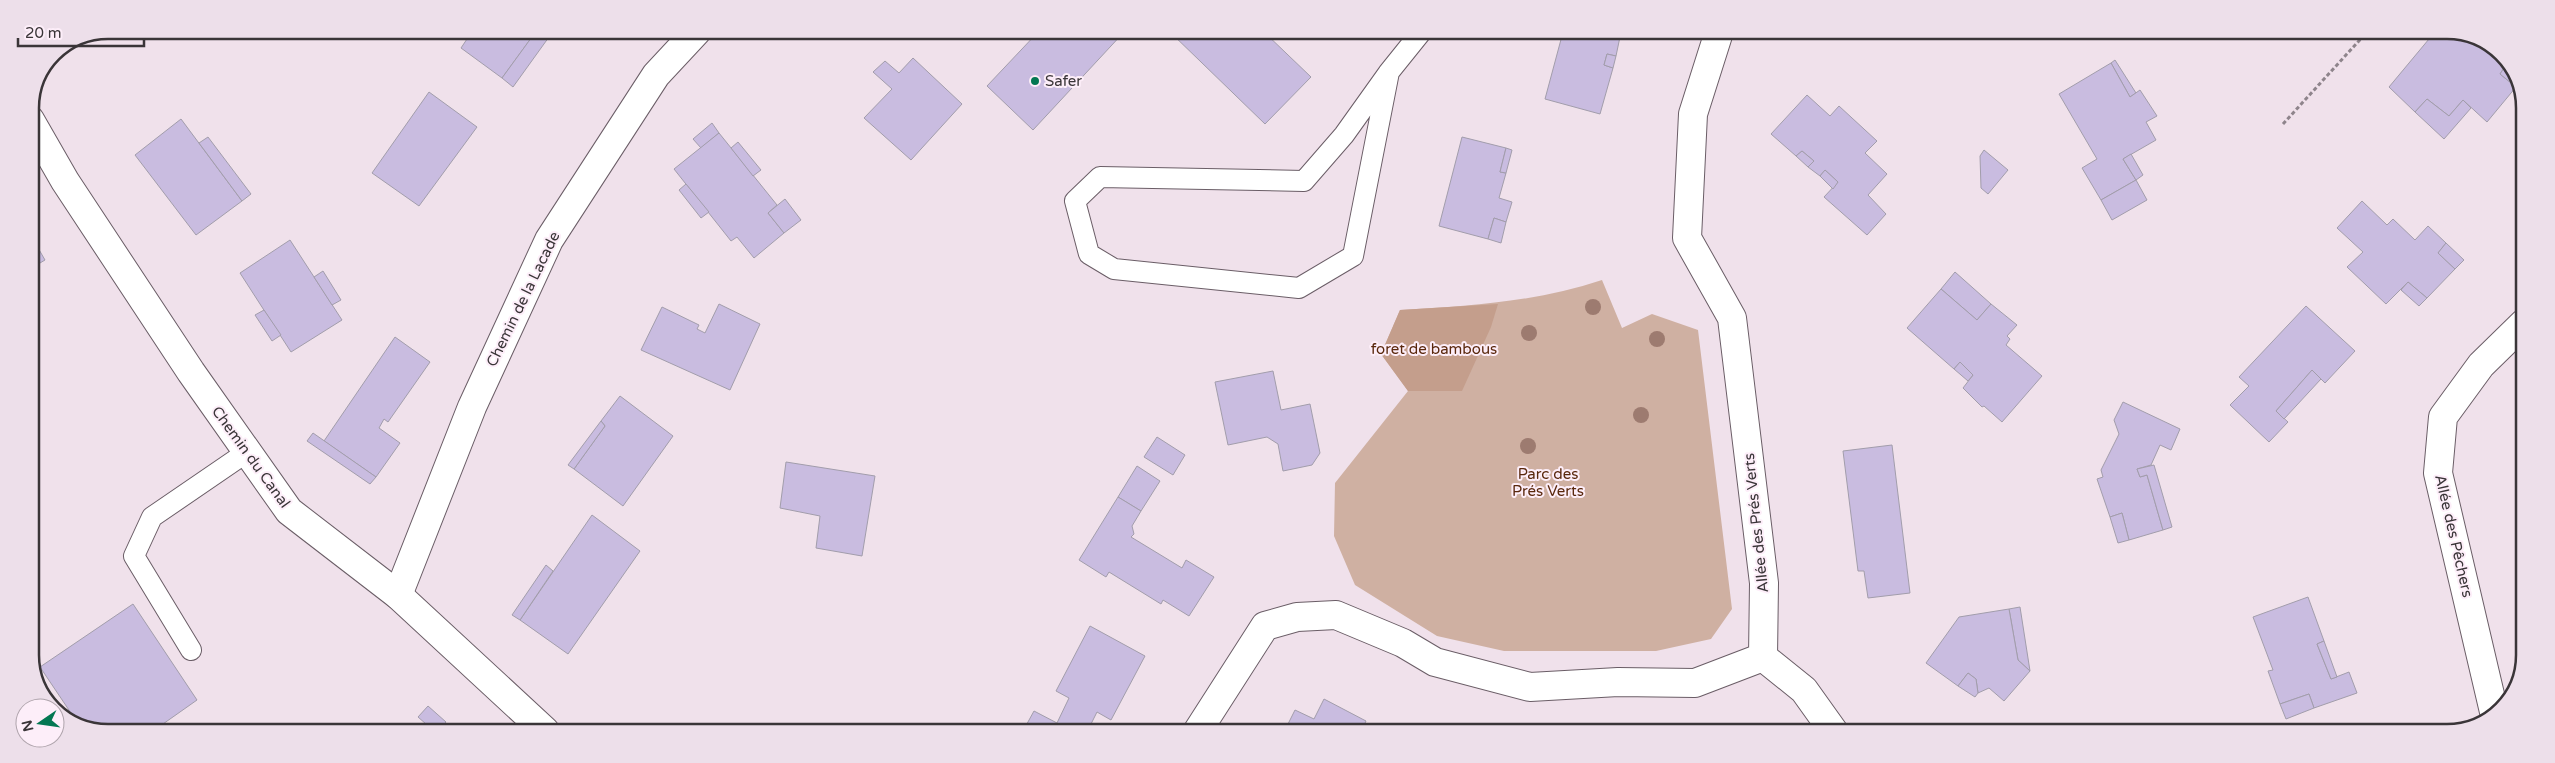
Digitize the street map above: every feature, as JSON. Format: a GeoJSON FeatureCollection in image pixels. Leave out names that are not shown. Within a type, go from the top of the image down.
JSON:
{"type":"FeatureCollection","features":[{"type":"Feature","properties":{"kind":"street","name":"Chemin de la Lacade"},"geometry":{"type":"LineString","coordinates":[[398,594],[472,407],[549,240],[656,75],[690,39]]}},
{"type":"Feature","properties":{"kind":"street","name":"Allée des Prés Verts"},"geometry":{"type":"LineString","coordinates":[[1716,39],[1693,114],[1687,238],[1732,318],[1764,583],[1763,656]]}},
{"type":"Feature","properties":{"kind":"street","name":"Chemin du Canal"},"geometry":{"type":"LineString","coordinates":[[39,135],[76,198],[190,372],[290,511],[398,594],[537,724]]}},
{"type":"Feature","properties":{"kind":"street","name":"Allée des Pêchers"},"geometry":{"type":"LineString","coordinates":[[2493,707],[2438,473],[2443,417],[2482,365],[2516,331]]}},
{"type":"Feature","properties":{"kind":"street"},"geometry":{"type":"LineString","coordinates":[[1202,724],[1265,626],[1297,617],[1336,615],[1403,643],[1435,662],[1530,687],[1618,682],[1695,683],[1763,656],[1804,690],[1828,724]]}},
{"type":"Feature","properties":{"kind":"lane"},"geometry":{"type":"LineString","coordinates":[[1389,72],[1353,256],[1299,288],[1114,269],[1088,254],[1076,201],[1100,177],[1304,181],[1344,135],[1389,72],[1416,39]]}},
{"type":"Feature","properties":{"kind":"lane"},"geometry":{"type":"LineString","coordinates":[[191,650],[134,556],[152,517],[247,452]]}},
{"type":"Feature","properties":{"kind":"path"},"geometry":{"type":"LineString","coordinates":[[2283,124],[2361,39]]}},
{"type":"Feature","properties":{"kind":"green space","name":"Parc des Prés Verts"},"geometry":{"type":"Polygon","coordinates":[[[1602,280],[1622,328],[1652,314],[1698,330],[1732,609],[1711,639],[1656,651],[1504,651],[1437,636],[1355,585],[1334,536],[1335,483],[1408,391],[1381,354],[1400,310],[1502,302],[1552,293],[1602,280]]]}},
{"type":"Feature","properties":{"kind":"green space","name":"foret de bambous"},"geometry":{"type":"Polygon","coordinates":[[[1498,304],[1491,327],[1462,391],[1408,391],[1381,354],[1400,310],[1498,304]]]}},
{"type":"Feature","properties":{"kind":"building"},"geometry":{"type":"Polygon","coordinates":[[[467,39],[530,39],[502,78],[461,48],[467,39]]]}},
{"type":"Feature","properties":{"kind":"building"},"geometry":{"type":"Polygon","coordinates":[[[530,39],[548,39],[513,87],[502,78],[530,39]]]}},
{"type":"Feature","properties":{"kind":"building"},"geometry":{"type":"Polygon","coordinates":[[[1031,39],[1118,39],[1033,130],[987,86],[1031,39]]]}},
{"type":"Feature","properties":{"kind":"building"},"geometry":{"type":"Polygon","coordinates":[[[1177,39],[1271,39],[1311,77],[1265,124],[1177,39]]]}},
{"type":"Feature","properties":{"kind":"building"},"geometry":{"type":"Polygon","coordinates":[[[1561,39],[1620,39],[1616,56],[1607,54],[1604,65],[1613,68],[1600,114],[1545,99],[1561,39]]]}},
{"type":"Feature","properties":{"kind":"building"},"geometry":{"type":"Polygon","coordinates":[[[2429,39],[2457,39],[2474,44],[2493,56],[2504,68],[2500,74],[2512,84],[2514,90],[2487,122],[2463,100],[2449,116],[2427,99],[2415,112],[2389,87],[2429,39]]]}},
{"type":"Feature","properties":{"kind":"building"},"geometry":{"type":"Polygon","coordinates":[[[1607,54],[1616,56],[1613,68],[1604,65],[1607,54]]]}},
{"type":"Feature","properties":{"kind":"building"},"geometry":{"type":"Polygon","coordinates":[[[913,58],[962,104],[911,160],[864,118],[892,89],[873,72],[885,61],[899,73],[913,58]]]}},
{"type":"Feature","properties":{"kind":"building"},"geometry":{"type":"Polygon","coordinates":[[[2115,60],[2136,93],[2130,97],[2111,63],[2115,60]]]}},
{"type":"Feature","properties":{"kind":"building"},"geometry":{"type":"Polygon","coordinates":[[[2111,63],[2130,97],[2140,90],[2157,116],[2146,122],[2156,140],[2123,159],[2136,180],[2101,200],[2082,168],[2097,159],[2059,94],[2111,63]]]}},
{"type":"Feature","properties":{"kind":"building"},"geometry":{"type":"Polygon","coordinates":[[[2504,68],[2512,84],[2500,74],[2504,68]]]}},
{"type":"Feature","properties":{"kind":"building"},"geometry":{"type":"Polygon","coordinates":[[[429,92],[477,127],[419,206],[372,173],[429,92]]]}},
{"type":"Feature","properties":{"kind":"building"},"geometry":{"type":"Polygon","coordinates":[[[1807,95],[1830,116],[1839,106],[1877,141],[1865,153],[1887,174],[1868,195],[1886,214],[1867,235],[1824,197],[1838,182],[1825,170],[1820,176],[1808,167],[1814,161],[1802,151],[1796,156],[1771,134],[1807,95]]]}},
{"type":"Feature","properties":{"kind":"building"},"geometry":{"type":"Polygon","coordinates":[[[2427,99],[2449,116],[2463,100],[2471,108],[2444,139],[2415,112],[2427,99]]]}},
{"type":"Feature","properties":{"kind":"building"},"geometry":{"type":"Polygon","coordinates":[[[181,119],[242,201],[196,235],[135,155],[181,119]]]}},
{"type":"Feature","properties":{"kind":"building"},"geometry":{"type":"Polygon","coordinates":[[[712,123],[719,133],[701,148],[693,139],[712,123]]]}},
{"type":"Feature","properties":{"kind":"building"},"geometry":{"type":"Polygon","coordinates":[[[719,133],[777,205],[768,213],[784,233],[754,258],[737,237],[731,241],[674,169],[719,133]]]}},
{"type":"Feature","properties":{"kind":"building"},"geometry":{"type":"Polygon","coordinates":[[[208,137],[251,194],[242,201],[199,143],[208,137]]]}},
{"type":"Feature","properties":{"kind":"building"},"geometry":{"type":"Polygon","coordinates":[[[1462,137],[1506,148],[1500,172],[1506,173],[1499,198],[1512,202],[1506,222],[1494,218],[1488,239],[1439,226],[1462,137]]]}},
{"type":"Feature","properties":{"kind":"building"},"geometry":{"type":"Polygon","coordinates":[[[738,142],[761,170],[753,176],[731,148],[738,142]]]}},
{"type":"Feature","properties":{"kind":"building"},"geometry":{"type":"Polygon","coordinates":[[[1506,148],[1512,150],[1506,173],[1500,172],[1506,148]]]}},
{"type":"Feature","properties":{"kind":"building"},"geometry":{"type":"Polygon","coordinates":[[[1984,150],[2008,170],[1988,194],[1981,188],[1980,156],[1984,150]]]}},
{"type":"Feature","properties":{"kind":"building"},"geometry":{"type":"Polygon","coordinates":[[[1802,151],[1814,161],[1808,167],[1796,156],[1802,151]]]}},
{"type":"Feature","properties":{"kind":"building"},"geometry":{"type":"Polygon","coordinates":[[[2131,154],[2143,175],[2136,180],[2123,159],[2131,154]]]}},
{"type":"Feature","properties":{"kind":"building"},"geometry":{"type":"Polygon","coordinates":[[[1825,170],[1838,182],[1833,189],[1820,176],[1825,170]]]}},
{"type":"Feature","properties":{"kind":"building"},"geometry":{"type":"Polygon","coordinates":[[[2136,180],[2147,200],[2112,220],[2101,200],[2136,180]]]}},
{"type":"Feature","properties":{"kind":"building"},"geometry":{"type":"Polygon","coordinates":[[[686,184],[709,212],[701,218],[679,190],[686,184]]]}},
{"type":"Feature","properties":{"kind":"building"},"geometry":{"type":"Polygon","coordinates":[[[785,199],[801,220],[784,233],[768,213],[785,199]]]}},
{"type":"Feature","properties":{"kind":"building"},"geometry":{"type":"Polygon","coordinates":[[[2362,201],[2387,225],[2393,219],[2415,240],[2428,226],[2446,243],[2438,253],[2455,269],[2427,298],[2408,282],[2386,304],[2347,267],[2363,252],[2337,228],[2362,201]]]}},
{"type":"Feature","properties":{"kind":"building"},"geometry":{"type":"Polygon","coordinates":[[[1494,218],[1506,222],[1501,243],[1488,239],[1494,218]]]}},
{"type":"Feature","properties":{"kind":"building"},"geometry":{"type":"Polygon","coordinates":[[[290,240],[342,320],[291,352],[240,273],[290,240]]]}},
{"type":"Feature","properties":{"kind":"building"},"geometry":{"type":"Polygon","coordinates":[[[2446,243],[2464,260],[2455,269],[2438,253],[2446,243]]]}},
{"type":"Feature","properties":{"kind":"building"},"geometry":{"type":"Polygon","coordinates":[[[39,250],[45,260],[39,264],[39,250]]]}},
{"type":"Feature","properties":{"kind":"building"},"geometry":{"type":"Polygon","coordinates":[[[323,271],[341,300],[332,305],[314,277],[323,271]]]}},
{"type":"Feature","properties":{"kind":"building"},"geometry":{"type":"Polygon","coordinates":[[[1955,272],[1991,304],[1977,320],[1941,289],[1955,272]]]}},
{"type":"Feature","properties":{"kind":"building"},"geometry":{"type":"Polygon","coordinates":[[[2408,282],[2427,298],[2419,306],[2401,290],[2408,282]]]}},
{"type":"Feature","properties":{"kind":"building"},"geometry":{"type":"Polygon","coordinates":[[[1941,289],[1977,320],[1991,304],[2017,325],[2007,336],[2010,339],[2006,345],[2042,376],[2002,422],[1984,406],[1982,407],[1963,388],[1973,375],[1960,362],[1954,369],[1907,328],[1941,289]]]}},
{"type":"Feature","properties":{"kind":"building"},"geometry":{"type":"Polygon","coordinates":[[[719,304],[760,324],[730,390],[641,350],[662,307],[699,325],[697,329],[705,333],[719,304]]]}},
{"type":"Feature","properties":{"kind":"building"},"geometry":{"type":"Polygon","coordinates":[[[2306,306],[2355,351],[2325,383],[2312,370],[2276,411],[2288,422],[2269,442],[2230,405],[2249,386],[2239,377],[2306,306]]]}},
{"type":"Feature","properties":{"kind":"building"},"geometry":{"type":"Polygon","coordinates":[[[264,310],[281,335],[272,341],[255,315],[264,310]]]}},
{"type":"Feature","properties":{"kind":"building"},"geometry":{"type":"Polygon","coordinates":[[[395,337],[430,362],[388,422],[384,419],[379,428],[400,443],[376,477],[324,441],[395,337]]]}},
{"type":"Feature","properties":{"kind":"building"},"geometry":{"type":"Polygon","coordinates":[[[1960,362],[1973,375],[1968,381],[1954,369],[1960,362]]]}},
{"type":"Feature","properties":{"kind":"building"},"geometry":{"type":"Polygon","coordinates":[[[2312,370],[2321,379],[2284,419],[2276,411],[2312,370]]]}},
{"type":"Feature","properties":{"kind":"building"},"geometry":{"type":"Polygon","coordinates":[[[1273,371],[1281,410],[1310,404],[1320,453],[1312,465],[1283,471],[1278,444],[1267,437],[1228,445],[1215,382],[1273,371]]]}},
{"type":"Feature","properties":{"kind":"building"},"geometry":{"type":"Polygon","coordinates":[[[620,396],[673,436],[623,506],[574,469],[605,426],[601,421],[620,396]]]}},
{"type":"Feature","properties":{"kind":"building"},"geometry":{"type":"Polygon","coordinates":[[[2123,402],[2180,429],[2171,450],[2160,445],[2151,465],[2137,469],[2140,477],[2147,475],[2163,530],[2129,540],[2122,513],[2110,517],[2097,479],[2103,477],[2101,470],[2119,434],[2114,420],[2123,402]]]}},
{"type":"Feature","properties":{"kind":"building"},"geometry":{"type":"Polygon","coordinates":[[[601,421],[605,426],[574,469],[568,465],[601,421]]]}},
{"type":"Feature","properties":{"kind":"building"},"geometry":{"type":"Polygon","coordinates":[[[313,433],[376,477],[370,484],[307,441],[313,433]]]}},
{"type":"Feature","properties":{"kind":"building"},"geometry":{"type":"Polygon","coordinates":[[[1157,437],[1185,455],[1173,475],[1144,457],[1157,437]]]}},
{"type":"Feature","properties":{"kind":"building"},"geometry":{"type":"Polygon","coordinates":[[[1892,445],[1910,593],[1868,598],[1864,571],[1858,571],[1843,451],[1892,445]]]}},
{"type":"Feature","properties":{"kind":"building"},"geometry":{"type":"Polygon","coordinates":[[[786,462],[875,476],[862,556],[816,548],[820,516],[780,508],[786,462]]]}},
{"type":"Feature","properties":{"kind":"building"},"geometry":{"type":"Polygon","coordinates":[[[2154,465],[2172,527],[2163,530],[2147,475],[2140,477],[2137,469],[2154,465]]]}},
{"type":"Feature","properties":{"kind":"building"},"geometry":{"type":"Polygon","coordinates":[[[1137,466],[1160,481],[1141,511],[1118,497],[1137,466]]]}},
{"type":"Feature","properties":{"kind":"building"},"geometry":{"type":"Polygon","coordinates":[[[1118,497],[1141,511],[1132,526],[1134,534],[1131,537],[1182,568],[1186,560],[1214,577],[1189,616],[1163,600],[1161,604],[1109,572],[1106,577],[1079,560],[1118,497]]]}},
{"type":"Feature","properties":{"kind":"building"},"geometry":{"type":"Polygon","coordinates":[[[2122,513],[2129,540],[2118,543],[2110,517],[2122,513]]]}},
{"type":"Feature","properties":{"kind":"building"},"geometry":{"type":"Polygon","coordinates":[[[592,515],[640,551],[568,654],[520,620],[592,515]]]}},
{"type":"Feature","properties":{"kind":"building"},"geometry":{"type":"Polygon","coordinates":[[[546,565],[553,571],[520,620],[512,615],[546,565]]]}},
{"type":"Feature","properties":{"kind":"building"},"geometry":{"type":"Polygon","coordinates":[[[2308,597],[2324,641],[2317,644],[2331,679],[2349,672],[2357,693],[2314,708],[2309,694],[2280,704],[2268,671],[2273,670],[2253,617],[2308,597]]]}},
{"type":"Feature","properties":{"kind":"building"},"geometry":{"type":"Polygon","coordinates":[[[133,604],[197,700],[163,724],[98,724],[72,714],[65,704],[65,698],[61,698],[40,667],[133,604]]]}},
{"type":"Feature","properties":{"kind":"building"},"geometry":{"type":"Polygon","coordinates":[[[2020,607],[2030,671],[2018,660],[2009,609],[2020,607]]]}},
{"type":"Feature","properties":{"kind":"building"},"geometry":{"type":"Polygon","coordinates":[[[2009,609],[2018,660],[2030,671],[2004,701],[1989,688],[1978,693],[1976,679],[1968,673],[1958,686],[1926,663],[1959,617],[2009,609]]]}},
{"type":"Feature","properties":{"kind":"building"},"geometry":{"type":"Polygon","coordinates":[[[1090,626],[1145,656],[1111,720],[1097,712],[1091,724],[1027,724],[1034,711],[1057,723],[1069,698],[1056,691],[1090,626]]]}},
{"type":"Feature","properties":{"kind":"building"},"geometry":{"type":"Polygon","coordinates":[[[2324,641],[2337,677],[2331,679],[2317,644],[2324,641]]]}},
{"type":"Feature","properties":{"kind":"building"},"geometry":{"type":"Polygon","coordinates":[[[1968,673],[1976,679],[1978,693],[1975,697],[1958,686],[1968,673]]]}},
{"type":"Feature","properties":{"kind":"building"},"geometry":{"type":"Polygon","coordinates":[[[2309,694],[2314,708],[2286,719],[2280,704],[2309,694]]]}},
{"type":"Feature","properties":{"kind":"building"},"geometry":{"type":"Polygon","coordinates":[[[1324,699],[1366,721],[1365,724],[1288,724],[1295,710],[1314,719],[1324,699]]]}},
{"type":"Feature","properties":{"kind":"building"},"geometry":{"type":"Polygon","coordinates":[[[428,706],[446,722],[444,724],[426,724],[418,717],[428,706]]]}},
{"type":"Feature","properties":{"kind":"place","name":"Safer"},"geometry":{"type":"Point","coordinates":[1035,81]}}]}
